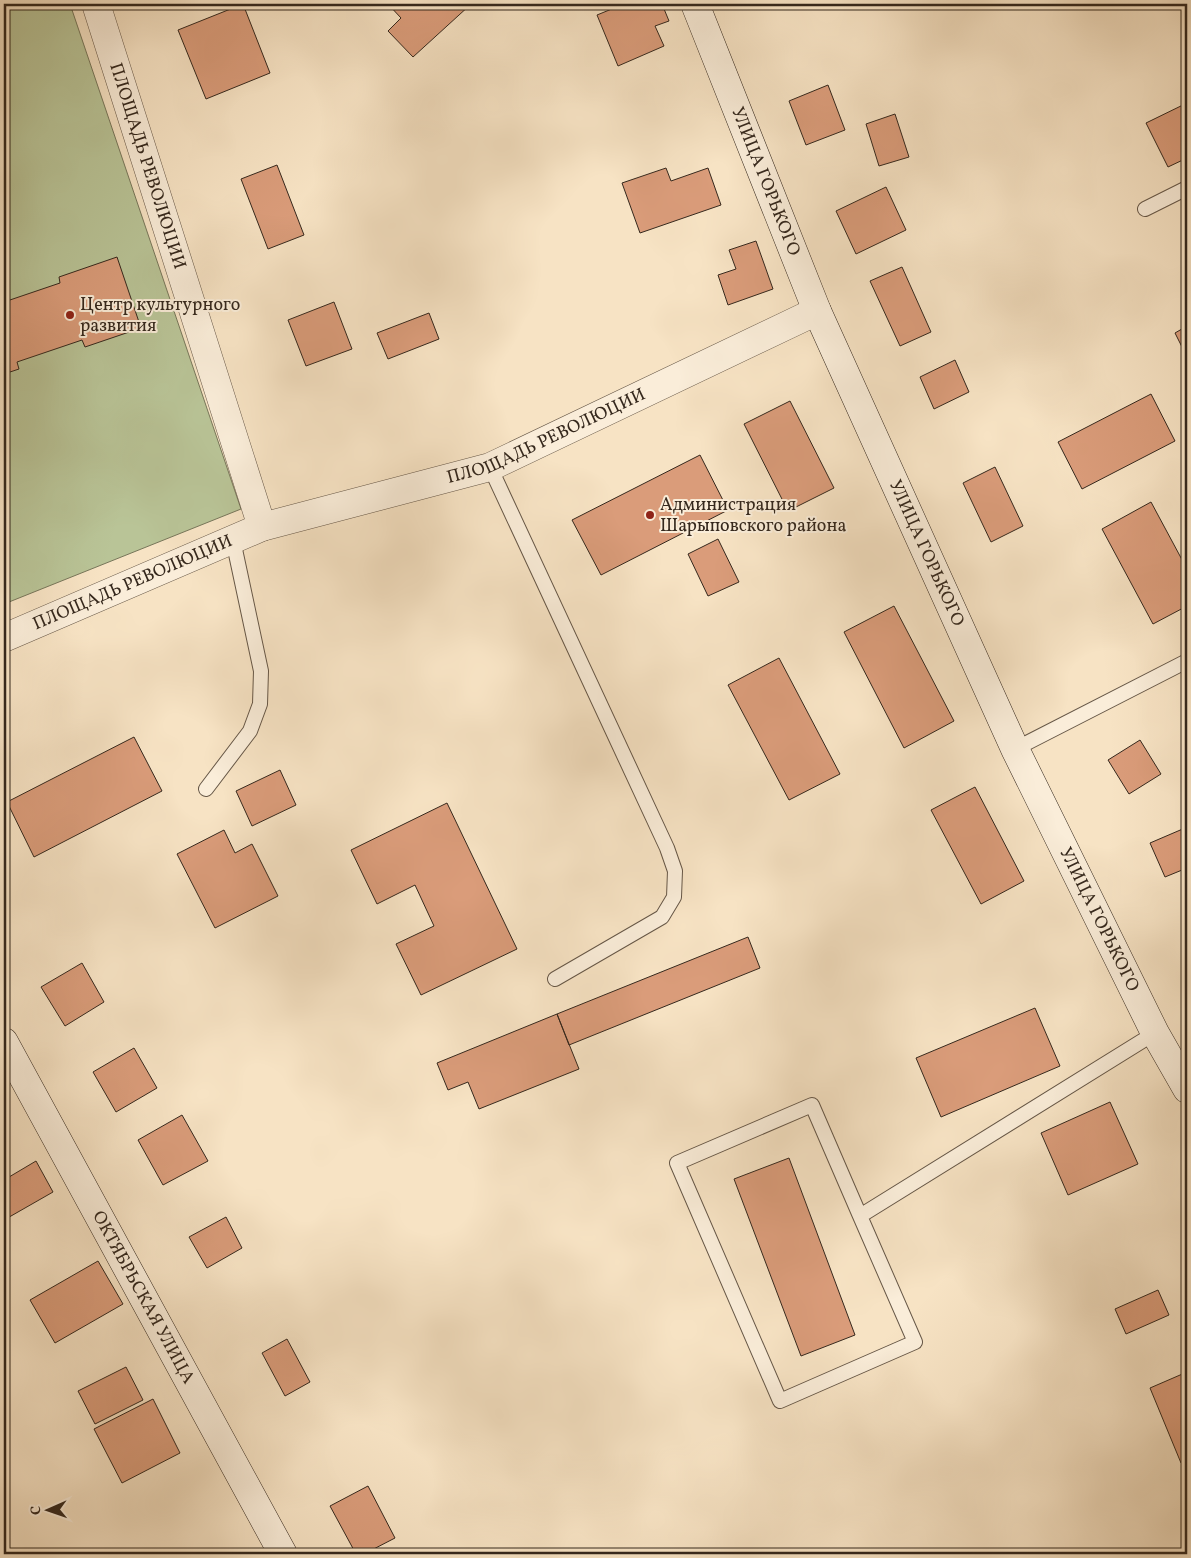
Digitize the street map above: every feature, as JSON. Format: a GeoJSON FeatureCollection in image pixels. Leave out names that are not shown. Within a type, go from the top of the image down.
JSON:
{"type":"FeatureCollection","features":[{"type":"Feature","properties":{"kind":"street","name":"ПЛОЩАДЬ РЕВОЛЮЦИИ"},"geometry":{"type":"LineString","coordinates":[[96,4],[262,527]]}},
{"type":"Feature","properties":{"kind":"street","name":"УЛИЦА ГОРЬКОГО"},"geometry":{"type":"LineString","coordinates":[[695,4],[817,311],[1015,749],[1155,1033],[1187,1089]]}},
{"type":"Feature","properties":{"kind":"street","name":"ПЛОЩАДЬ РЕВОЛЮЦИИ"},"geometry":{"type":"LineString","coordinates":[[4,638],[262,527],[490,467],[817,311]]}},
{"type":"Feature","properties":{"kind":"street","name":"ОКТЯБРЬСКАЯ УЛИЦА"},"geometry":{"type":"LineString","coordinates":[[4,1042],[283,1554]]}},
{"type":"Feature","properties":{"kind":"lane"},"geometry":{"type":"LineString","coordinates":[[1144,209],[1187,188]]}},
{"type":"Feature","properties":{"kind":"lane"},"geometry":{"type":"LineString","coordinates":[[490,467],[667,848],[675,871],[674,897],[662,917],[556,979]]}},
{"type":"Feature","properties":{"kind":"lane"},"geometry":{"type":"LineString","coordinates":[[206,789],[250,731],[260,704],[262,671],[233,540]]}},
{"type":"Feature","properties":{"kind":"lane"},"geometry":{"type":"LineString","coordinates":[[1015,749],[1187,661]]}},
{"type":"Feature","properties":{"kind":"lane"},"geometry":{"type":"LineString","coordinates":[[860,1216],[1155,1033]]}},
{"type":"Feature","properties":{"kind":"lane"},"geometry":{"type":"LineString","coordinates":[[812,1105],[860,1216],[915,1342],[780,1401],[678,1163],[812,1105]]}},
{"type":"Feature","properties":{"kind":"green space"},"geometry":{"type":"Polygon","coordinates":[[[4,4],[70,4],[241,509],[4,604],[4,4]]]}},
{"type":"Feature","properties":{"kind":"building"},"geometry":{"type":"Polygon","coordinates":[[[243,4],[270,73],[206,99],[178,30],[243,4]]]}},
{"type":"Feature","properties":{"kind":"building"},"geometry":{"type":"Polygon","coordinates":[[[388,4],[470,5],[413,57],[388,31],[401,18],[388,4]]]}},
{"type":"Feature","properties":{"kind":"building"},"geometry":{"type":"Polygon","coordinates":[[[624,4],[662,4],[669,21],[655,26],[664,46],[618,66],[597,15],[624,4]]]}},
{"type":"Feature","properties":{"kind":"building"},"geometry":{"type":"Polygon","coordinates":[[[828,85],[845,130],[806,145],[789,101],[828,85]]]}},
{"type":"Feature","properties":{"kind":"building"},"geometry":{"type":"Polygon","coordinates":[[[1187,103],[1187,158],[1168,167],[1146,123],[1187,103]]]}},
{"type":"Feature","properties":{"kind":"building"},"geometry":{"type":"Polygon","coordinates":[[[895,114],[909,157],[879,166],[866,124],[895,114]]]}},
{"type":"Feature","properties":{"kind":"building"},"geometry":{"type":"Polygon","coordinates":[[[277,165],[304,235],[268,249],[241,179],[277,165]]]}},
{"type":"Feature","properties":{"kind":"building"},"geometry":{"type":"Polygon","coordinates":[[[666,168],[671,181],[708,168],[721,205],[640,233],[622,183],[666,168]]]}},
{"type":"Feature","properties":{"kind":"building"},"geometry":{"type":"Polygon","coordinates":[[[886,187],[906,230],[856,254],[836,211],[886,187]]]}},
{"type":"Feature","properties":{"kind":"building"},"geometry":{"type":"Polygon","coordinates":[[[756,241],[773,289],[728,305],[718,275],[736,269],[729,250],[756,241]]]}},
{"type":"Feature","properties":{"kind":"building","name":"Центр культурного развития"},"geometry":{"type":"Polygon","coordinates":[[[117,257],[141,328],[85,347],[82,340],[17,362],[19,369],[4,374],[4,302],[60,283],[59,277],[117,257]]]}},
{"type":"Feature","properties":{"kind":"building"},"geometry":{"type":"Polygon","coordinates":[[[902,267],[931,332],[900,346],[870,281],[902,267]]]}},
{"type":"Feature","properties":{"kind":"building"},"geometry":{"type":"Polygon","coordinates":[[[334,302],[352,349],[306,366],[288,320],[334,302]]]}},
{"type":"Feature","properties":{"kind":"building"},"geometry":{"type":"Polygon","coordinates":[[[429,313],[439,339],[388,359],[377,333],[429,313]]]}},
{"type":"Feature","properties":{"kind":"building"},"geometry":{"type":"Polygon","coordinates":[[[1187,326],[1187,357],[1175,333],[1187,326]]]}},
{"type":"Feature","properties":{"kind":"building"},"geometry":{"type":"Polygon","coordinates":[[[955,360],[969,392],[934,409],[920,377],[955,360]]]}},
{"type":"Feature","properties":{"kind":"building"},"geometry":{"type":"Polygon","coordinates":[[[1151,394],[1175,441],[1082,489],[1058,442],[1151,394]]]}},
{"type":"Feature","properties":{"kind":"building"},"geometry":{"type":"Polygon","coordinates":[[[790,401],[834,488],[788,511],[744,424],[790,401]]]}},
{"type":"Feature","properties":{"kind":"building","name":"Администрация Шарыповского района"},"geometry":{"type":"Polygon","coordinates":[[[700,455],[728,510],[601,575],[572,520],[700,455]]]}},
{"type":"Feature","properties":{"kind":"building"},"geometry":{"type":"Polygon","coordinates":[[[995,467],[1023,526],[991,542],[963,483],[995,467]]]}},
{"type":"Feature","properties":{"kind":"building"},"geometry":{"type":"Polygon","coordinates":[[[1151,502],[1187,569],[1187,606],[1153,624],[1102,529],[1151,502]]]}},
{"type":"Feature","properties":{"kind":"building"},"geometry":{"type":"Polygon","coordinates":[[[718,539],[739,582],[708,596],[688,554],[718,539]]]}},
{"type":"Feature","properties":{"kind":"building"},"geometry":{"type":"Polygon","coordinates":[[[894,606],[954,721],[904,748],[844,632],[894,606]]]}},
{"type":"Feature","properties":{"kind":"building"},"geometry":{"type":"Polygon","coordinates":[[[779,658],[840,774],[789,800],[728,685],[779,658]]]}},
{"type":"Feature","properties":{"kind":"building"},"geometry":{"type":"Polygon","coordinates":[[[134,737],[162,791],[34,857],[7,802],[134,737]]]}},
{"type":"Feature","properties":{"kind":"building"},"geometry":{"type":"Polygon","coordinates":[[[1140,740],[1161,774],[1129,794],[1108,760],[1140,740]]]}},
{"type":"Feature","properties":{"kind":"building"},"geometry":{"type":"Polygon","coordinates":[[[280,770],[296,805],[252,826],[236,791],[280,770]]]}},
{"type":"Feature","properties":{"kind":"building"},"geometry":{"type":"Polygon","coordinates":[[[975,787],[1024,881],[981,904],[931,810],[975,787]]]}},
{"type":"Feature","properties":{"kind":"building"},"geometry":{"type":"Polygon","coordinates":[[[447,803],[517,949],[421,995],[396,944],[434,926],[415,885],[377,904],[351,850],[447,803]]]}},
{"type":"Feature","properties":{"kind":"building"},"geometry":{"type":"Polygon","coordinates":[[[1185,828],[1187,834],[1187,868],[1165,877],[1150,843],[1185,828]]]}},
{"type":"Feature","properties":{"kind":"building"},"geometry":{"type":"Polygon","coordinates":[[[224,830],[235,853],[252,844],[278,896],[215,928],[177,854],[224,830]]]}},
{"type":"Feature","properties":{"kind":"building"},"geometry":{"type":"Polygon","coordinates":[[[748,937],[760,968],[569,1045],[557,1014],[748,937]]]}},
{"type":"Feature","properties":{"kind":"building"},"geometry":{"type":"Polygon","coordinates":[[[82,963],[104,1002],[65,1026],[41,987],[82,963]]]}},
{"type":"Feature","properties":{"kind":"building"},"geometry":{"type":"Polygon","coordinates":[[[1035,1008],[1060,1066],[941,1117],[916,1058],[1035,1008]]]}},
{"type":"Feature","properties":{"kind":"building"},"geometry":{"type":"Polygon","coordinates":[[[557,1014],[579,1069],[479,1109],[468,1082],[448,1090],[437,1063],[557,1014]]]}},
{"type":"Feature","properties":{"kind":"building"},"geometry":{"type":"Polygon","coordinates":[[[134,1048],[157,1088],[116,1112],[93,1072],[134,1048]]]}},
{"type":"Feature","properties":{"kind":"building"},"geometry":{"type":"Polygon","coordinates":[[[1110,1102],[1138,1164],[1068,1195],[1041,1133],[1110,1102]]]}},
{"type":"Feature","properties":{"kind":"building"},"geometry":{"type":"Polygon","coordinates":[[[182,1115],[208,1161],[163,1185],[138,1140],[182,1115]]]}},
{"type":"Feature","properties":{"kind":"building"},"geometry":{"type":"Polygon","coordinates":[[[789,1158],[855,1335],[801,1356],[734,1179],[789,1158]]]}},
{"type":"Feature","properties":{"kind":"building"},"geometry":{"type":"Polygon","coordinates":[[[36,1161],[53,1192],[4,1220],[4,1180],[36,1161]]]}},
{"type":"Feature","properties":{"kind":"building"},"geometry":{"type":"Polygon","coordinates":[[[226,1217],[242,1248],[207,1268],[189,1237],[226,1217]]]}},
{"type":"Feature","properties":{"kind":"building"},"geometry":{"type":"Polygon","coordinates":[[[98,1261],[123,1304],[55,1343],[30,1300],[98,1261]]]}},
{"type":"Feature","properties":{"kind":"building"},"geometry":{"type":"Polygon","coordinates":[[[1158,1290],[1169,1315],[1126,1334],[1115,1309],[1158,1290]]]}},
{"type":"Feature","properties":{"kind":"building"},"geometry":{"type":"Polygon","coordinates":[[[287,1339],[310,1382],[285,1396],[262,1353],[287,1339]]]}},
{"type":"Feature","properties":{"kind":"building"},"geometry":{"type":"Polygon","coordinates":[[[126,1367],[143,1400],[95,1424],[78,1391],[126,1367]]]}},
{"type":"Feature","properties":{"kind":"building"},"geometry":{"type":"Polygon","coordinates":[[[1187,1372],[1187,1460],[1181,1463],[1150,1388],[1187,1372]]]}},
{"type":"Feature","properties":{"kind":"building"},"geometry":{"type":"Polygon","coordinates":[[[153,1399],[180,1453],[122,1483],[94,1429],[153,1399]]]}},
{"type":"Feature","properties":{"kind":"building"},"geometry":{"type":"Polygon","coordinates":[[[368,1486],[395,1538],[364,1554],[356,1554],[330,1506],[368,1486]]]}},
{"type":"Feature","properties":{"kind":"place","name":"Центр культурного развития"},"geometry":{"type":"Point","coordinates":[70,315]}},
{"type":"Feature","properties":{"kind":"place","name":"Администрация Шарыповского района"},"geometry":{"type":"Point","coordinates":[650,515]}}]}
